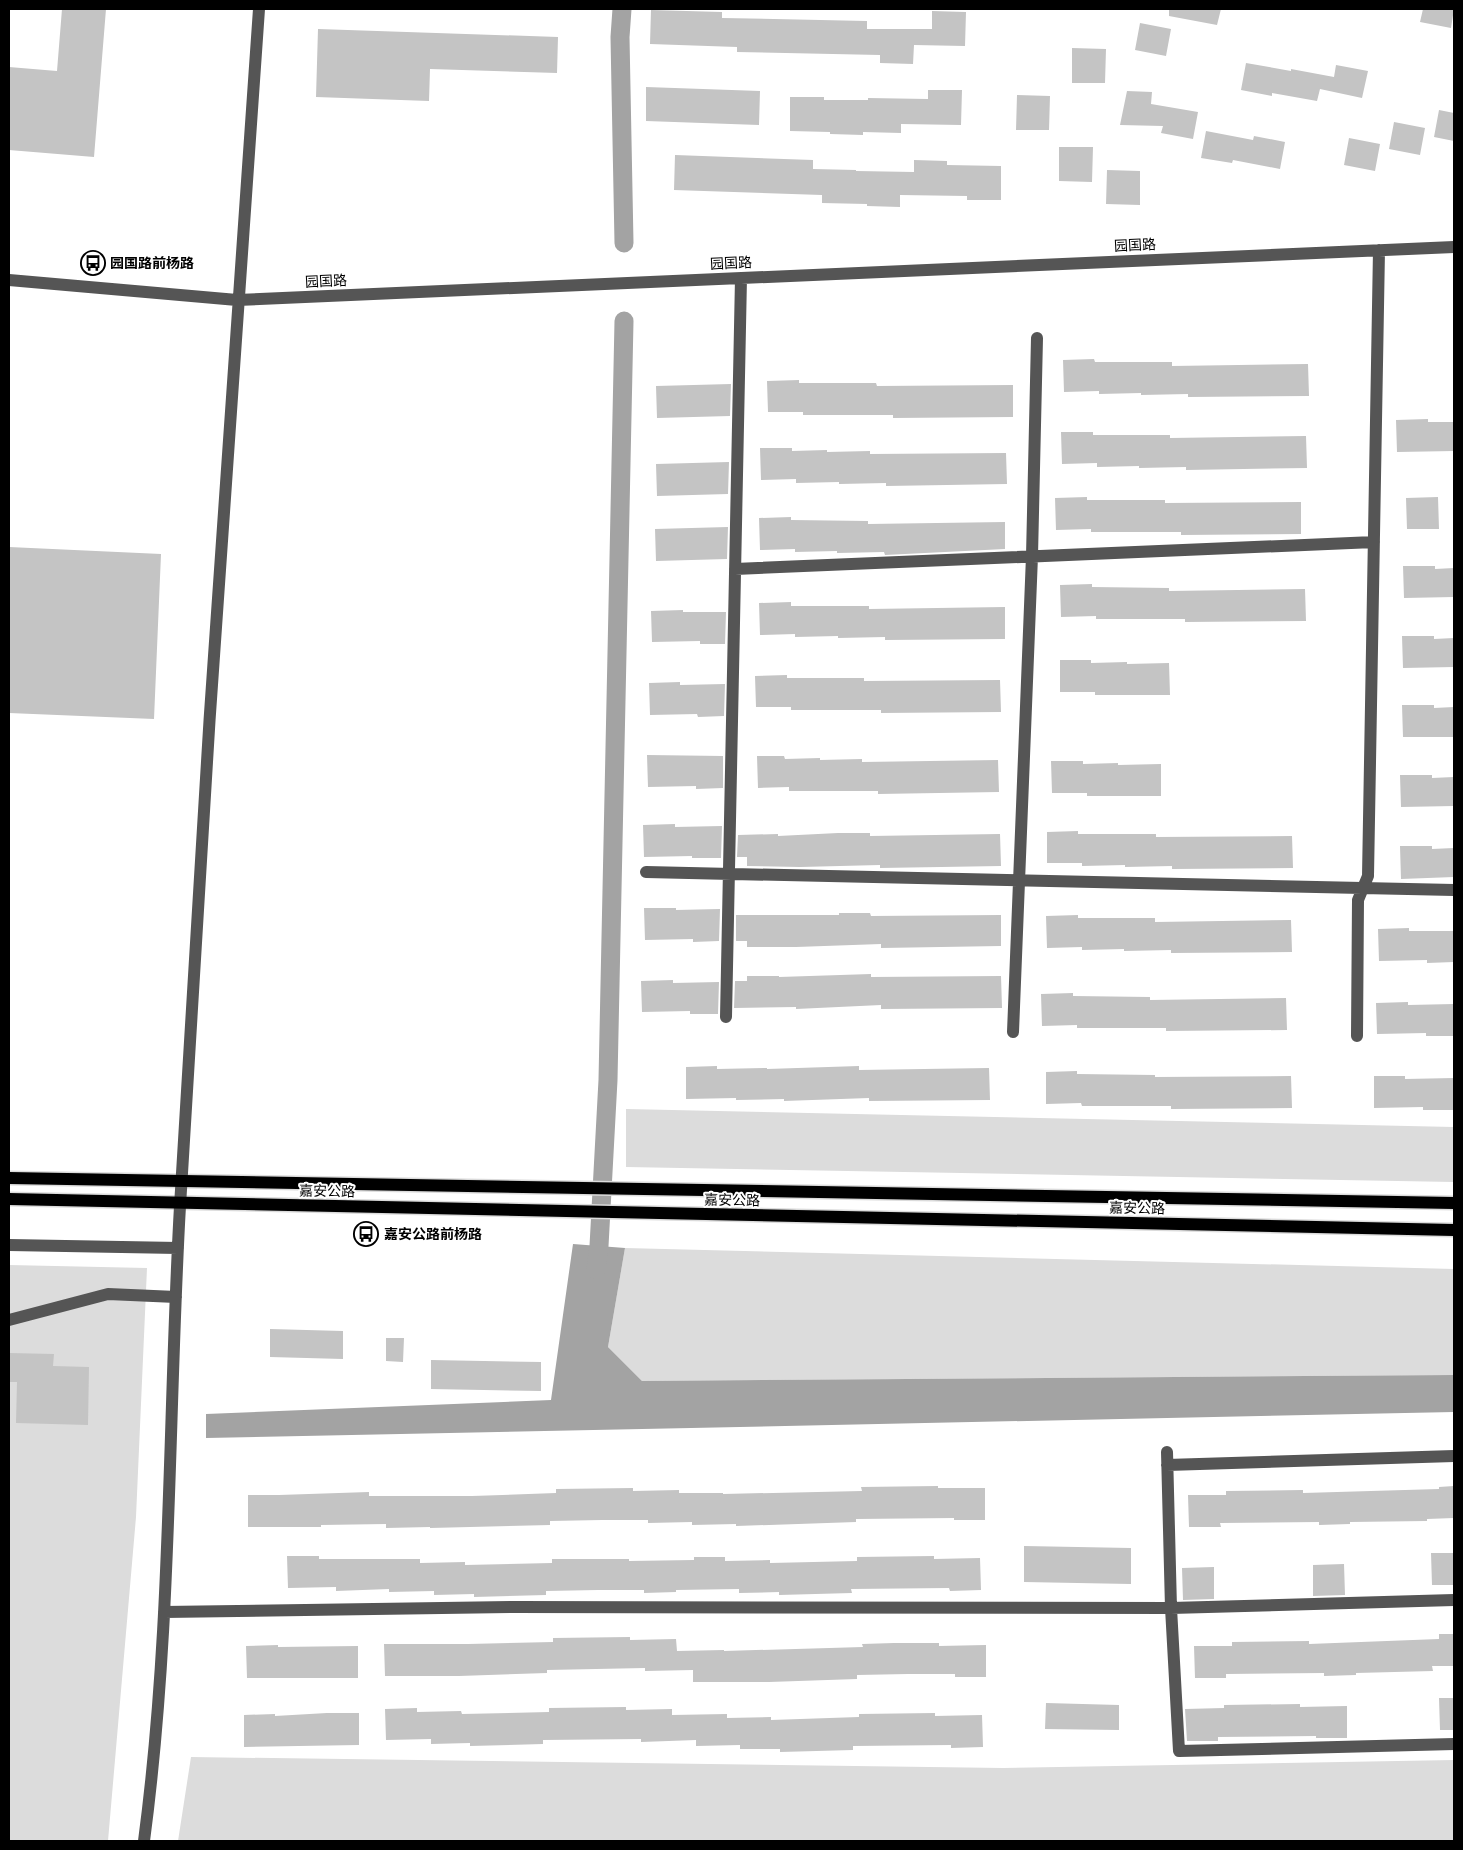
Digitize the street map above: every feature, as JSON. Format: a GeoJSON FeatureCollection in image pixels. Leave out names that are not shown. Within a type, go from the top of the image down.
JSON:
{"type":"FeatureCollection","features":[{"type":"Feature","properties":{"kind":"main road","name":"嘉安公路"},"geometry":{"type":"LineString","coordinates":[[9,1178],[1454,1203]]}},
{"type":"Feature","properties":{"kind":"main road","name":"嘉安公路"},"geometry":{"type":"LineString","coordinates":[[9,1199],[1454,1230]]}},
{"type":"Feature","properties":{"kind":"street"},"geometry":{"type":"LineString","coordinates":[[144,1841],[154,1764],[164,1612],[180,1203],[237,300],[259,9]]}},
{"type":"Feature","properties":{"kind":"street","name":"园国路"},"geometry":{"type":"LineString","coordinates":[[9,280],[237,300],[1454,247]]}},
{"type":"Feature","properties":{"kind":"street"},"geometry":{"type":"LineString","coordinates":[[1357,1036],[1358,900],[1368,876],[1379,250]]}},
{"type":"Feature","properties":{"kind":"street"},"geometry":{"type":"LineString","coordinates":[[726,1017],[741,278]]}},
{"type":"Feature","properties":{"kind":"street"},"geometry":{"type":"LineString","coordinates":[[1013,1032],[1032,556],[1037,338]]}},
{"type":"Feature","properties":{"kind":"street"},"geometry":{"type":"LineString","coordinates":[[735,569],[1374,542]]}},
{"type":"Feature","properties":{"kind":"street"},"geometry":{"type":"LineString","coordinates":[[646,872],[1454,890]]}},
{"type":"Feature","properties":{"kind":"street"},"geometry":{"type":"LineString","coordinates":[[9,1245],[178,1248]]}},
{"type":"Feature","properties":{"kind":"street"},"geometry":{"type":"LineString","coordinates":[[9,1320],[108,1294],[176,1297]]}},
{"type":"Feature","properties":{"kind":"street"},"geometry":{"type":"LineString","coordinates":[[1454,1456],[1167,1458],[1171,1608],[1179,1751],[1454,1744]]}},
{"type":"Feature","properties":{"kind":"street"},"geometry":{"type":"LineString","coordinates":[[164,1612],[515,1607],[1171,1608],[1454,1600]]}},
{"type":"Feature","properties":{"kind":"shaded area"},"geometry":{"type":"Polygon","coordinates":[[[626,1109],[1454,1127],[1454,1182],[626,1167],[626,1109]]]}},
{"type":"Feature","properties":{"kind":"shaded area"},"geometry":{"type":"Polygon","coordinates":[[[573,1244],[625,1248],[608,1347],[642,1381],[1454,1375],[1454,1412],[206,1438],[206,1414],[551,1400],[573,1244]]]}},
{"type":"Feature","properties":{"kind":"shaded area"},"geometry":{"type":"Polygon","coordinates":[[[625,1248],[1454,1269],[1454,1375],[642,1381],[608,1347],[625,1248]]]}},
{"type":"Feature","properties":{"kind":"shaded area"},"geometry":{"type":"Polygon","coordinates":[[[9,1265],[147,1268],[136,1517],[108,1841],[9,1841],[9,1265]]]}},
{"type":"Feature","properties":{"kind":"shaded area"},"geometry":{"type":"Polygon","coordinates":[[[191,1757],[1003,1768],[1454,1760],[1454,1841],[178,1841],[191,1757]]]}},
{"type":"Feature","properties":{"kind":"building"},"geometry":{"type":"Polygon","coordinates":[[[62,9],[106,9],[94,157],[9,150],[9,67],[57,71],[62,9]]]}},
{"type":"Feature","properties":{"kind":"building"},"geometry":{"type":"Polygon","coordinates":[[[1169,9],[1221,9],[1217,25],[1169,16],[1169,9]]]}},
{"type":"Feature","properties":{"kind":"building"},"geometry":{"type":"Polygon","coordinates":[[[1423,9],[1454,9],[1451,28],[1420,22],[1423,9]]]}},
{"type":"Feature","properties":{"kind":"building"},"geometry":{"type":"Polygon","coordinates":[[[651,10],[722,12],[722,18],[867,21],[867,29],[932,29],[932,11],[966,12],[965,46],[914,45],[913,64],[880,63],[880,55],[737,52],[737,47],[650,44],[651,10]]]}},
{"type":"Feature","properties":{"kind":"building"},"geometry":{"type":"Polygon","coordinates":[[[1140,23],[1171,29],[1166,56],[1135,50],[1140,23]]]}},
{"type":"Feature","properties":{"kind":"building"},"geometry":{"type":"Polygon","coordinates":[[[318,29],[558,37],[557,73],[430,69],[429,101],[316,97],[318,29]]]}},
{"type":"Feature","properties":{"kind":"building"},"geometry":{"type":"Polygon","coordinates":[[[1072,48],[1106,49],[1105,83],[1072,83],[1072,48]]]}},
{"type":"Feature","properties":{"kind":"building"},"geometry":{"type":"Polygon","coordinates":[[[1246,63],[1334,77],[1336,65],[1368,71],[1362,98],[1320,89],[1317,101],[1241,90],[1246,63]]]}},
{"type":"Feature","properties":{"kind":"building"},"geometry":{"type":"Polygon","coordinates":[[[646,87],[760,91],[759,125],[646,121],[646,87]]]}},
{"type":"Feature","properties":{"kind":"building"},"geometry":{"type":"Polygon","coordinates":[[[928,90],[962,90],[961,125],[901,124],[901,133],[863,132],[863,135],[790,131],[790,97],[824,97],[824,100],[868,100],[868,98],[928,99],[928,90]]]}},
{"type":"Feature","properties":{"kind":"building"},"geometry":{"type":"Polygon","coordinates":[[[1127,91],[1152,92],[1151,104],[1198,112],[1193,139],[1161,133],[1163,126],[1120,125],[1127,91]]]}},
{"type":"Feature","properties":{"kind":"building"},"geometry":{"type":"Polygon","coordinates":[[[1017,95],[1050,96],[1049,130],[1016,130],[1017,95]]]}},
{"type":"Feature","properties":{"kind":"building"},"geometry":{"type":"Polygon","coordinates":[[[1439,110],[1454,113],[1454,141],[1434,137],[1439,110]]]}},
{"type":"Feature","properties":{"kind":"building"},"geometry":{"type":"Polygon","coordinates":[[[1394,122],[1425,128],[1420,155],[1389,149],[1394,122]]]}},
{"type":"Feature","properties":{"kind":"building"},"geometry":{"type":"Polygon","coordinates":[[[1206,131],[1253,140],[1254,136],[1285,142],[1280,169],[1233,160],[1232,163],[1201,158],[1206,131]]]}},
{"type":"Feature","properties":{"kind":"building"},"geometry":{"type":"Polygon","coordinates":[[[1349,138],[1380,144],[1375,171],[1344,165],[1349,138]]]}},
{"type":"Feature","properties":{"kind":"building"},"geometry":{"type":"Polygon","coordinates":[[[1059,147],[1093,147],[1092,182],[1059,181],[1059,147]]]}},
{"type":"Feature","properties":{"kind":"building"},"geometry":{"type":"Polygon","coordinates":[[[675,155],[813,160],[813,169],[856,171],[914,172],[914,160],[947,161],[947,165],[1001,166],[1001,200],[967,200],[967,196],[900,195],[900,207],[867,206],[867,204],[822,203],[822,195],[674,190],[675,155]]]}},
{"type":"Feature","properties":{"kind":"building"},"geometry":{"type":"Polygon","coordinates":[[[1107,170],[1140,171],[1140,205],[1106,204],[1107,170]]]}},
{"type":"Feature","properties":{"kind":"building"},"geometry":{"type":"Polygon","coordinates":[[[1094,359],[1095,362],[1172,362],[1172,366],[1308,364],[1309,396],[1188,397],[1188,394],[1141,395],[1141,393],[1099,394],[1099,391],[1064,392],[1063,360],[1094,359]]]}},
{"type":"Feature","properties":{"kind":"building"},"geometry":{"type":"Polygon","coordinates":[[[799,380],[799,383],[876,383],[877,386],[1013,385],[1013,417],[893,418],[893,415],[803,415],[803,412],[768,412],[767,381],[799,380]]]}},
{"type":"Feature","properties":{"kind":"building"},"geometry":{"type":"Polygon","coordinates":[[[731,384],[730,416],[657,418],[656,386],[731,384]]]}},
{"type":"Feature","properties":{"kind":"building"},"geometry":{"type":"Polygon","coordinates":[[[1428,419],[1428,422],[1454,422],[1454,451],[1397,452],[1396,420],[1428,419]]]}},
{"type":"Feature","properties":{"kind":"building"},"geometry":{"type":"Polygon","coordinates":[[[1061,432],[1093,432],[1093,435],[1170,435],[1170,438],[1306,436],[1307,468],[1186,470],[1186,467],[1097,467],[1097,463],[1062,464],[1061,432]]]}},
{"type":"Feature","properties":{"kind":"building"},"geometry":{"type":"Polygon","coordinates":[[[760,448],[792,448],[792,451],[827,450],[827,452],[870,451],[870,454],[1006,453],[1007,484],[886,486],[886,483],[796,483],[796,479],[761,480],[760,448]]]}},
{"type":"Feature","properties":{"kind":"building"},"geometry":{"type":"Polygon","coordinates":[[[729,462],[728,494],[657,496],[656,464],[729,462]]]}},
{"type":"Feature","properties":{"kind":"building"},"geometry":{"type":"Polygon","coordinates":[[[1087,497],[1087,500],[1165,500],[1165,503],[1301,502],[1301,534],[1181,535],[1181,532],[1091,532],[1091,529],[1056,530],[1055,498],[1087,497]]]}},
{"type":"Feature","properties":{"kind":"building"},"geometry":{"type":"Polygon","coordinates":[[[1438,497],[1439,529],[1407,529],[1406,498],[1438,497]]]}},
{"type":"Feature","properties":{"kind":"building"},"geometry":{"type":"Polygon","coordinates":[[[791,517],[791,520],[868,521],[868,524],[1005,522],[1005,549],[885,555],[884,552],[837,553],[837,551],[795,552],[795,549],[760,550],[759,518],[791,517]]]}},
{"type":"Feature","properties":{"kind":"building"},"geometry":{"type":"Polygon","coordinates":[[[728,527],[727,559],[656,561],[655,529],[728,527]]]}},
{"type":"Feature","properties":{"kind":"building"},"geometry":{"type":"Polygon","coordinates":[[[9,547],[161,554],[154,719],[9,713],[9,547]]]}},
{"type":"Feature","properties":{"kind":"building"},"geometry":{"type":"Polygon","coordinates":[[[1403,566],[1435,566],[1435,569],[1454,568],[1454,597],[1404,598],[1403,566]]]}},
{"type":"Feature","properties":{"kind":"building"},"geometry":{"type":"Polygon","coordinates":[[[1092,584],[1092,587],[1169,588],[1169,591],[1305,589],[1306,621],[1185,622],[1185,619],[1096,619],[1096,616],[1061,617],[1060,585],[1092,584]]]}},
{"type":"Feature","properties":{"kind":"building"},"geometry":{"type":"Polygon","coordinates":[[[791,602],[791,606],[869,606],[869,609],[1005,607],[1005,639],[885,640],[885,637],[838,638],[838,636],[795,637],[795,634],[760,635],[759,603],[791,602]]]}},
{"type":"Feature","properties":{"kind":"building"},"geometry":{"type":"Polygon","coordinates":[[[683,610],[683,612],[726,612],[725,644],[700,644],[700,641],[652,642],[651,611],[683,610]]]}},
{"type":"Feature","properties":{"kind":"building"},"geometry":{"type":"Polygon","coordinates":[[[1402,636],[1434,636],[1434,639],[1454,638],[1454,667],[1403,668],[1402,636]]]}},
{"type":"Feature","properties":{"kind":"building"},"geometry":{"type":"Polygon","coordinates":[[[1060,660],[1091,660],[1091,663],[1127,662],[1127,664],[1169,663],[1170,695],[1095,695],[1095,692],[1060,692],[1060,660]]]}},
{"type":"Feature","properties":{"kind":"building"},"geometry":{"type":"Polygon","coordinates":[[[787,675],[787,678],[864,678],[864,681],[1000,680],[1001,712],[881,713],[881,710],[791,710],[791,707],[756,707],[755,676],[787,675]]]}},
{"type":"Feature","properties":{"kind":"building"},"geometry":{"type":"Polygon","coordinates":[[[680,682],[680,685],[725,684],[724,716],[698,717],[697,714],[650,715],[649,683],[680,682]]]}},
{"type":"Feature","properties":{"kind":"building"},"geometry":{"type":"Polygon","coordinates":[[[1402,705],[1434,705],[1434,708],[1454,707],[1454,737],[1403,737],[1402,705]]]}},
{"type":"Feature","properties":{"kind":"building"},"geometry":{"type":"Polygon","coordinates":[[[647,755],[723,756],[723,788],[696,789],[696,786],[648,787],[647,755]]]}},
{"type":"Feature","properties":{"kind":"building"},"geometry":{"type":"Polygon","coordinates":[[[757,756],[784,756],[785,759],[820,758],[820,760],[862,759],[862,762],[998,760],[999,792],[878,794],[878,791],[789,791],[789,787],[758,788],[757,756]]]}},
{"type":"Feature","properties":{"kind":"building"},"geometry":{"type":"Polygon","coordinates":[[[1051,761],[1083,761],[1083,764],[1118,763],[1118,765],[1161,764],[1161,796],[1087,796],[1087,793],[1052,793],[1051,761]]]}},
{"type":"Feature","properties":{"kind":"building"},"geometry":{"type":"Polygon","coordinates":[[[1400,775],[1432,775],[1432,778],[1454,777],[1454,806],[1401,807],[1400,775]]]}},
{"type":"Feature","properties":{"kind":"building"},"geometry":{"type":"Polygon","coordinates":[[[675,824],[675,827],[722,826],[721,858],[692,858],[692,856],[644,857],[643,825],[675,824]]]}},
{"type":"Feature","properties":{"kind":"building"},"geometry":{"type":"Polygon","coordinates":[[[1078,831],[1078,834],[1156,834],[1156,837],[1292,836],[1293,868],[1172,869],[1172,866],[1082,866],[1082,863],[1047,863],[1047,832],[1078,831]]]}},
{"type":"Feature","properties":{"kind":"building"},"geometry":{"type":"Polygon","coordinates":[[[870,833],[870,836],[1000,834],[1001,866],[880,868],[880,865],[747,866],[747,857],[737,857],[738,835],[778,834],[778,836],[870,833]]]}},
{"type":"Feature","properties":{"kind":"building"},"geometry":{"type":"Polygon","coordinates":[[[1400,846],[1432,846],[1432,849],[1454,848],[1454,877],[1401,879],[1400,846]]]}},
{"type":"Feature","properties":{"kind":"building"},"geometry":{"type":"Polygon","coordinates":[[[644,908],[676,908],[676,910],[720,909],[719,941],[693,942],[693,939],[645,940],[644,908]]]}},
{"type":"Feature","properties":{"kind":"building"},"geometry":{"type":"Polygon","coordinates":[[[839,913],[870,913],[871,916],[1001,915],[1001,946],[881,948],[881,944],[747,947],[747,941],[736,941],[736,915],[839,915],[839,913]]]}},
{"type":"Feature","properties":{"kind":"building"},"geometry":{"type":"Polygon","coordinates":[[[1078,915],[1078,918],[1155,918],[1155,922],[1291,920],[1292,952],[1171,953],[1171,950],[1124,951],[1124,949],[1082,950],[1082,947],[1047,948],[1046,916],[1078,915]]]}},
{"type":"Feature","properties":{"kind":"building"},"geometry":{"type":"Polygon","coordinates":[[[1409,928],[1409,931],[1454,931],[1454,962],[1427,963],[1427,960],[1379,961],[1378,929],[1409,928]]]}},
{"type":"Feature","properties":{"kind":"building"},"geometry":{"type":"Polygon","coordinates":[[[871,974],[871,977],[1001,976],[1002,1008],[881,1009],[881,1005],[796,1009],[796,1007],[734,1008],[735,981],[747,981],[747,976],[779,977],[871,974]]]}},
{"type":"Feature","properties":{"kind":"building"},"geometry":{"type":"Polygon","coordinates":[[[673,980],[673,983],[719,982],[718,1014],[690,1014],[690,1011],[642,1012],[641,981],[673,980]]]}},
{"type":"Feature","properties":{"kind":"building"},"geometry":{"type":"Polygon","coordinates":[[[1073,993],[1073,996],[1150,997],[1150,1000],[1286,998],[1287,1030],[1166,1031],[1166,1028],[1077,1028],[1077,1025],[1042,1026],[1041,994],[1073,993]]]}},
{"type":"Feature","properties":{"kind":"building"},"geometry":{"type":"Polygon","coordinates":[[[1408,1002],[1408,1005],[1454,1004],[1454,1036],[1426,1036],[1426,1033],[1377,1034],[1376,1003],[1408,1002]]]}},
{"type":"Feature","properties":{"kind":"building"},"geometry":{"type":"Polygon","coordinates":[[[717,1066],[717,1069],[859,1066],[859,1070],[989,1068],[990,1100],[869,1101],[869,1098],[784,1101],[784,1099],[736,1100],[736,1098],[686,1099],[686,1067],[717,1066]]]}},
{"type":"Feature","properties":{"kind":"building"},"geometry":{"type":"Polygon","coordinates":[[[1077,1071],[1077,1074],[1155,1075],[1155,1077],[1291,1076],[1292,1108],[1171,1109],[1171,1106],[1082,1106],[1081,1103],[1046,1104],[1046,1072],[1077,1071]]]}},
{"type":"Feature","properties":{"kind":"building"},"geometry":{"type":"Polygon","coordinates":[[[1374,1076],[1405,1076],[1405,1079],[1454,1078],[1454,1110],[1423,1110],[1423,1107],[1374,1108],[1374,1076]]]}},
{"type":"Feature","properties":{"kind":"building"},"geometry":{"type":"Polygon","coordinates":[[[270,1329],[343,1331],[343,1359],[270,1357],[270,1329]]]}},
{"type":"Feature","properties":{"kind":"building"},"geometry":{"type":"Polygon","coordinates":[[[386,1338],[404,1338],[403,1362],[386,1361],[386,1338]]]}},
{"type":"Feature","properties":{"kind":"building"},"geometry":{"type":"Polygon","coordinates":[[[9,1353],[54,1354],[53,1366],[89,1367],[88,1425],[16,1423],[17,1382],[9,1382],[9,1353]]]}},
{"type":"Feature","properties":{"kind":"building"},"geometry":{"type":"Polygon","coordinates":[[[431,1360],[541,1362],[541,1391],[431,1389],[431,1360]]]}},
{"type":"Feature","properties":{"kind":"building"},"geometry":{"type":"Polygon","coordinates":[[[938,1486],[938,1488],[985,1488],[985,1520],[954,1520],[954,1518],[856,1519],[856,1522],[736,1526],[736,1524],[692,1525],[692,1522],[648,1523],[648,1520],[602,1520],[550,1521],[550,1525],[430,1528],[386,1528],[386,1524],[321,1525],[321,1527],[248,1527],[248,1495],[369,1492],[369,1496],[472,1496],[556,1493],[556,1489],[633,1488],[633,1491],[679,1490],[679,1493],[723,1494],[862,1491],[861,1487],[938,1486]]]}},
{"type":"Feature","properties":{"kind":"building"},"geometry":{"type":"Polygon","coordinates":[[[1454,1486],[1454,1518],[1427,1519],[1427,1521],[1350,1522],[1350,1524],[1319,1525],[1319,1522],[1220,1523],[1221,1527],[1189,1527],[1188,1495],[1226,1495],[1226,1491],[1303,1490],[1303,1493],[1439,1489],[1439,1487],[1454,1486]]]}},
{"type":"Feature","properties":{"kind":"building"},"geometry":{"type":"Polygon","coordinates":[[[1024,1546],[1131,1548],[1131,1584],[1024,1582],[1024,1546]]]}},
{"type":"Feature","properties":{"kind":"building"},"geometry":{"type":"Polygon","coordinates":[[[1431,1553],[1454,1553],[1454,1585],[1432,1585],[1431,1553]]]}},
{"type":"Feature","properties":{"kind":"building"},"geometry":{"type":"Polygon","coordinates":[[[287,1556],[319,1556],[319,1559],[420,1559],[420,1563],[465,1562],[465,1565],[552,1563],[552,1559],[694,1560],[694,1557],[725,1557],[725,1561],[770,1560],[770,1563],[857,1561],[857,1557],[934,1556],[934,1559],[980,1558],[981,1590],[950,1591],[949,1588],[851,1589],[852,1593],[779,1595],[779,1592],[739,1593],[739,1589],[676,1590],[676,1592],[644,1593],[644,1590],[598,1590],[546,1591],[546,1595],[474,1597],[474,1594],[434,1595],[434,1591],[389,1592],[389,1589],[336,1591],[336,1587],[288,1588],[287,1556]]]}},
{"type":"Feature","properties":{"kind":"building"},"geometry":{"type":"Polygon","coordinates":[[[1344,1564],[1345,1595],[1313,1596],[1313,1565],[1344,1564]]]}},
{"type":"Feature","properties":{"kind":"building"},"geometry":{"type":"Polygon","coordinates":[[[1214,1567],[1214,1599],[1183,1600],[1182,1568],[1214,1567]]]}},
{"type":"Feature","properties":{"kind":"building"},"geometry":{"type":"Polygon","coordinates":[[[1439,1634],[1454,1634],[1454,1666],[1432,1666],[1433,1671],[1356,1673],[1356,1675],[1324,1676],[1324,1673],[1226,1674],[1226,1678],[1195,1678],[1194,1646],[1232,1646],[1232,1642],[1309,1641],[1309,1644],[1439,1639],[1439,1634]]]}},
{"type":"Feature","properties":{"kind":"building"},"geometry":{"type":"Polygon","coordinates":[[[630,1637],[630,1640],[676,1639],[677,1651],[863,1647],[862,1644],[894,1643],[939,1643],[939,1646],[986,1645],[986,1677],[955,1677],[955,1674],[908,1674],[857,1675],[857,1679],[693,1682],[693,1670],[645,1671],[645,1668],[547,1670],[547,1673],[459,1676],[385,1676],[384,1644],[553,1642],[553,1638],[630,1637]]]}},
{"type":"Feature","properties":{"kind":"building"},"geometry":{"type":"Polygon","coordinates":[[[278,1645],[278,1647],[358,1646],[358,1678],[247,1678],[246,1646],[278,1645]]]}},
{"type":"Feature","properties":{"kind":"building"},"geometry":{"type":"Polygon","coordinates":[[[1439,1698],[1454,1698],[1454,1730],[1440,1730],[1439,1698]]]}},
{"type":"Feature","properties":{"kind":"building"},"geometry":{"type":"Polygon","coordinates":[[[1046,1703],[1119,1705],[1119,1730],[1045,1729],[1046,1703]]]}},
{"type":"Feature","properties":{"kind":"building"},"geometry":{"type":"Polygon","coordinates":[[[1300,1704],[1300,1707],[1347,1706],[1347,1738],[1316,1738],[1316,1736],[1218,1737],[1218,1741],[1187,1741],[1185,1709],[1224,1708],[1224,1705],[1300,1704]]]}},
{"type":"Feature","properties":{"kind":"building"},"geometry":{"type":"Polygon","coordinates":[[[626,1707],[626,1710],[672,1709],[672,1715],[727,1714],[727,1718],[771,1717],[771,1720],[859,1717],[859,1714],[935,1713],[935,1716],[982,1715],[983,1747],[951,1748],[951,1745],[853,1746],[853,1750],[780,1752],[780,1749],[740,1749],[740,1745],[696,1746],[696,1740],[641,1742],[641,1739],[543,1740],[543,1744],[470,1746],[470,1743],[431,1744],[431,1739],[386,1740],[385,1709],[417,1708],[417,1712],[461,1711],[462,1714],[549,1712],[549,1708],[626,1707]]]}},
{"type":"Feature","properties":{"kind":"building"},"geometry":{"type":"Polygon","coordinates":[[[359,1713],[359,1745],[244,1747],[244,1715],[275,1714],[275,1716],[359,1713]]]}},
{"type":"Feature","properties":{"kind":"waterway"},"geometry":{"type":"LineString","coordinates":[[622,9],[620,37],[624,243]]}},
{"type":"Feature","properties":{"kind":"waterway"},"geometry":{"type":"LineString","coordinates":[[596,1270],[608,1080],[624,321]]}},
{"type":"Feature","properties":{"kind":"place","name":"园国路前杨路"},"geometry":{"type":"Point","coordinates":[93,263]}},
{"type":"Feature","properties":{"kind":"place","name":"嘉安公路前杨路"},"geometry":{"type":"Point","coordinates":[366,1234]}}]}
